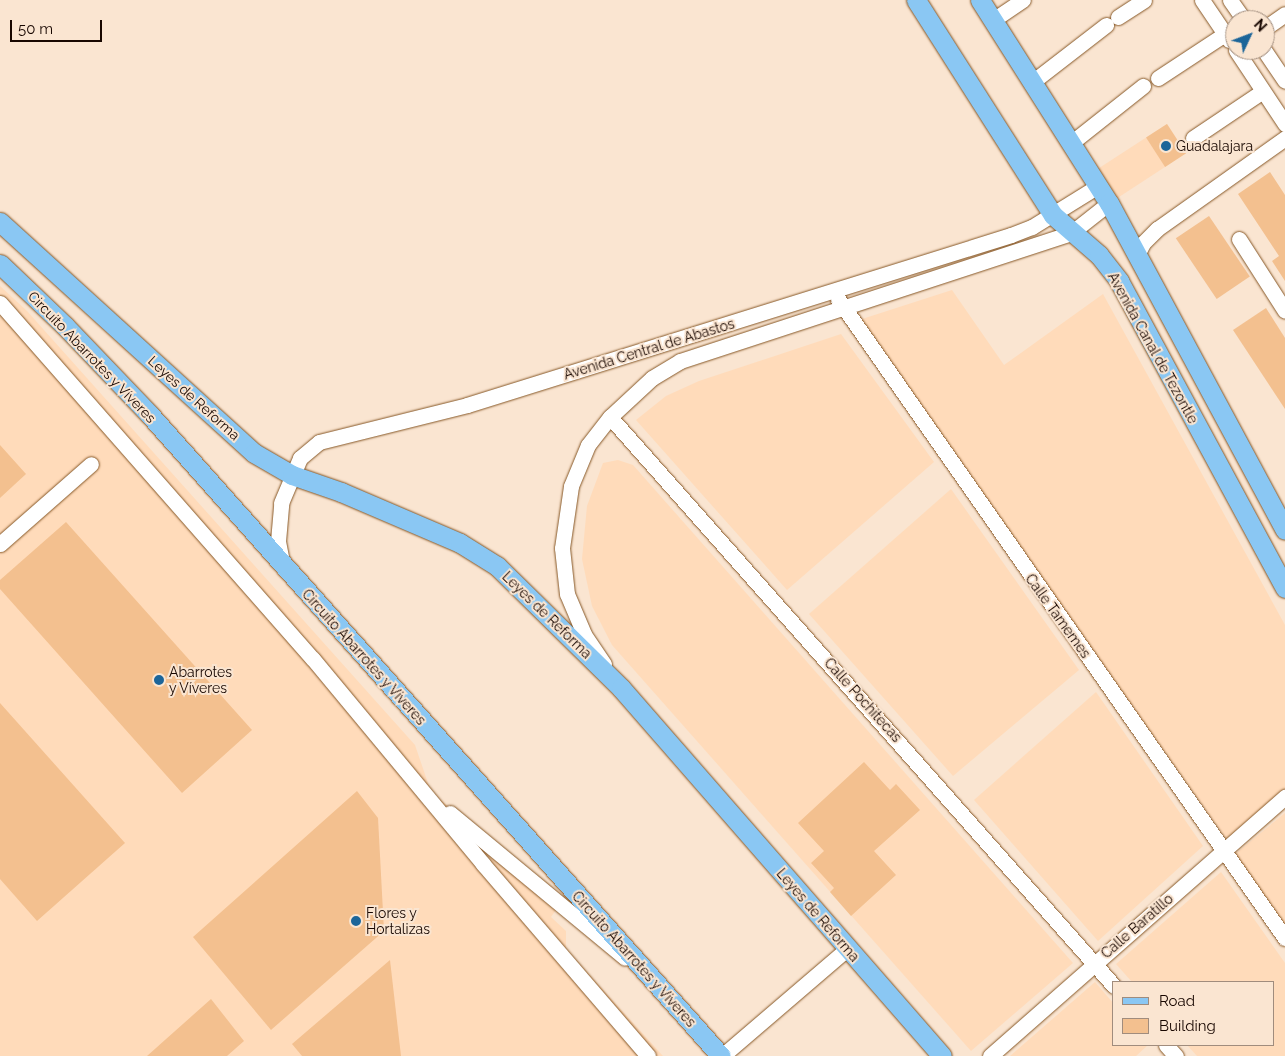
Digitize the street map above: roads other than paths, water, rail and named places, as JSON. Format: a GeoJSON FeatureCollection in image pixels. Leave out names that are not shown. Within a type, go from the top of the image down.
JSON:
{"type":"FeatureCollection","features":[{"type":"Feature","properties":{"kind":"main road","name":"Avenida Canal de Tezontle"},"geometry":{"type":"LineString","coordinates":[[916,0],[1053,215],[1071,233],[1099,255],[1119,281],[1285,588]]}},
{"type":"Feature","properties":{"kind":"main road"},"geometry":{"type":"LineString","coordinates":[[980,0],[1109,203],[1285,530]]}},
{"type":"Feature","properties":{"kind":"main road","name":"Leyes de Reforma"},"geometry":{"type":"LineString","coordinates":[[0,222],[254,453],[292,475],[402,517],[460,543],[497,566],[621,688],[942,1056]]}},
{"type":"Feature","properties":{"kind":"main road","name":"Circuito Abarrotes y Víveres"},"geometry":{"type":"LineString","coordinates":[[0,264],[66,326],[150,415],[722,1056]]}},
{"type":"Feature","properties":{"kind":"street"},"geometry":{"type":"LineString","coordinates":[[992,20],[1023,0]]}},
{"type":"Feature","properties":{"kind":"street"},"geometry":{"type":"LineString","coordinates":[[1032,83],[1112,21],[1144,0]]}},
{"type":"Feature","properties":{"kind":"street"},"geometry":{"type":"LineString","coordinates":[[1158,78],[1225,34],[1202,0]]}},
{"type":"Feature","properties":{"kind":"street"},"geometry":{"type":"LineString","coordinates":[[1242,60],[1285,124]]}},
{"type":"Feature","properties":{"kind":"street"},"geometry":{"type":"LineString","coordinates":[[1271,60],[1285,81]]}},
{"type":"Feature","properties":{"kind":"street"},"geometry":{"type":"LineString","coordinates":[[1071,143],[1143,86]]}},
{"type":"Feature","properties":{"kind":"street"},"geometry":{"type":"LineString","coordinates":[[1193,138],[1263,91]]}},
{"type":"Feature","properties":{"kind":"street"},"geometry":{"type":"LineString","coordinates":[[1138,254],[1157,229],[1285,138]]}},
{"type":"Feature","properties":{"kind":"street","name":"Avenida Central de Abastos"},"geometry":{"type":"LineString","coordinates":[[283,566],[278,522],[292,475],[300,458],[319,442],[467,405],[1012,235],[1053,215],[1098,186]]}},
{"type":"Feature","properties":{"kind":"street","name":"Avenida Central de Abastos"},"geometry":{"type":"LineString","coordinates":[[621,688],[584,634],[570,602],[562,548],[571,486],[588,445],[610,416],[652,378],[680,361],[1071,233],[1109,203]]}},
{"type":"Feature","properties":{"kind":"street"},"geometry":{"type":"LineString","coordinates":[[1123,228],[1137,232],[1157,229]]}},
{"type":"Feature","properties":{"kind":"street"},"geometry":{"type":"LineString","coordinates":[[1239,239],[1285,311]]}},
{"type":"Feature","properties":{"kind":"street","name":"Calle Tamemes"},"geometry":{"type":"LineString","coordinates":[[834,291],[843,308],[1285,938]]}},
{"type":"Feature","properties":{"kind":"street"},"geometry":{"type":"LineString","coordinates":[[0,303],[307,652],[428,795],[482,864],[648,1056]]}},
{"type":"Feature","properties":{"kind":"street","name":"Calle Pochitecas"},"geometry":{"type":"LineString","coordinates":[[610,416],[1112,984]]}},
{"type":"Feature","properties":{"kind":"street"},"geometry":{"type":"LineString","coordinates":[[0,544],[91,464]]}},
{"type":"Feature","properties":{"kind":"street"},"geometry":{"type":"LineString","coordinates":[[428,795],[655,983]]}},
{"type":"Feature","properties":{"kind":"street","name":"Calle Baratillo"},"geometry":{"type":"LineString","coordinates":[[990,1056],[1285,796]]}},
{"type":"Feature","properties":{"kind":"street"},"geometry":{"type":"LineString","coordinates":[[722,1056],[847,949]]}},
{"type":"Feature","properties":{"kind":"street"},"geometry":{"type":"LineString","coordinates":[[1167,1046],[1176,1056]]}},
{"type":"Feature","properties":{"kind":"place","name":"Guadalajara"},"geometry":{"type":"Point","coordinates":[1166,146]}},
{"type":"Feature","properties":{"kind":"place","name":"Abarrotes y Víveres"},"geometry":{"type":"Point","coordinates":[159,680]}},
{"type":"Feature","properties":{"kind":"place","name":"Flores y Hortalizas"},"geometry":{"type":"Point","coordinates":[356,921]}}]}
